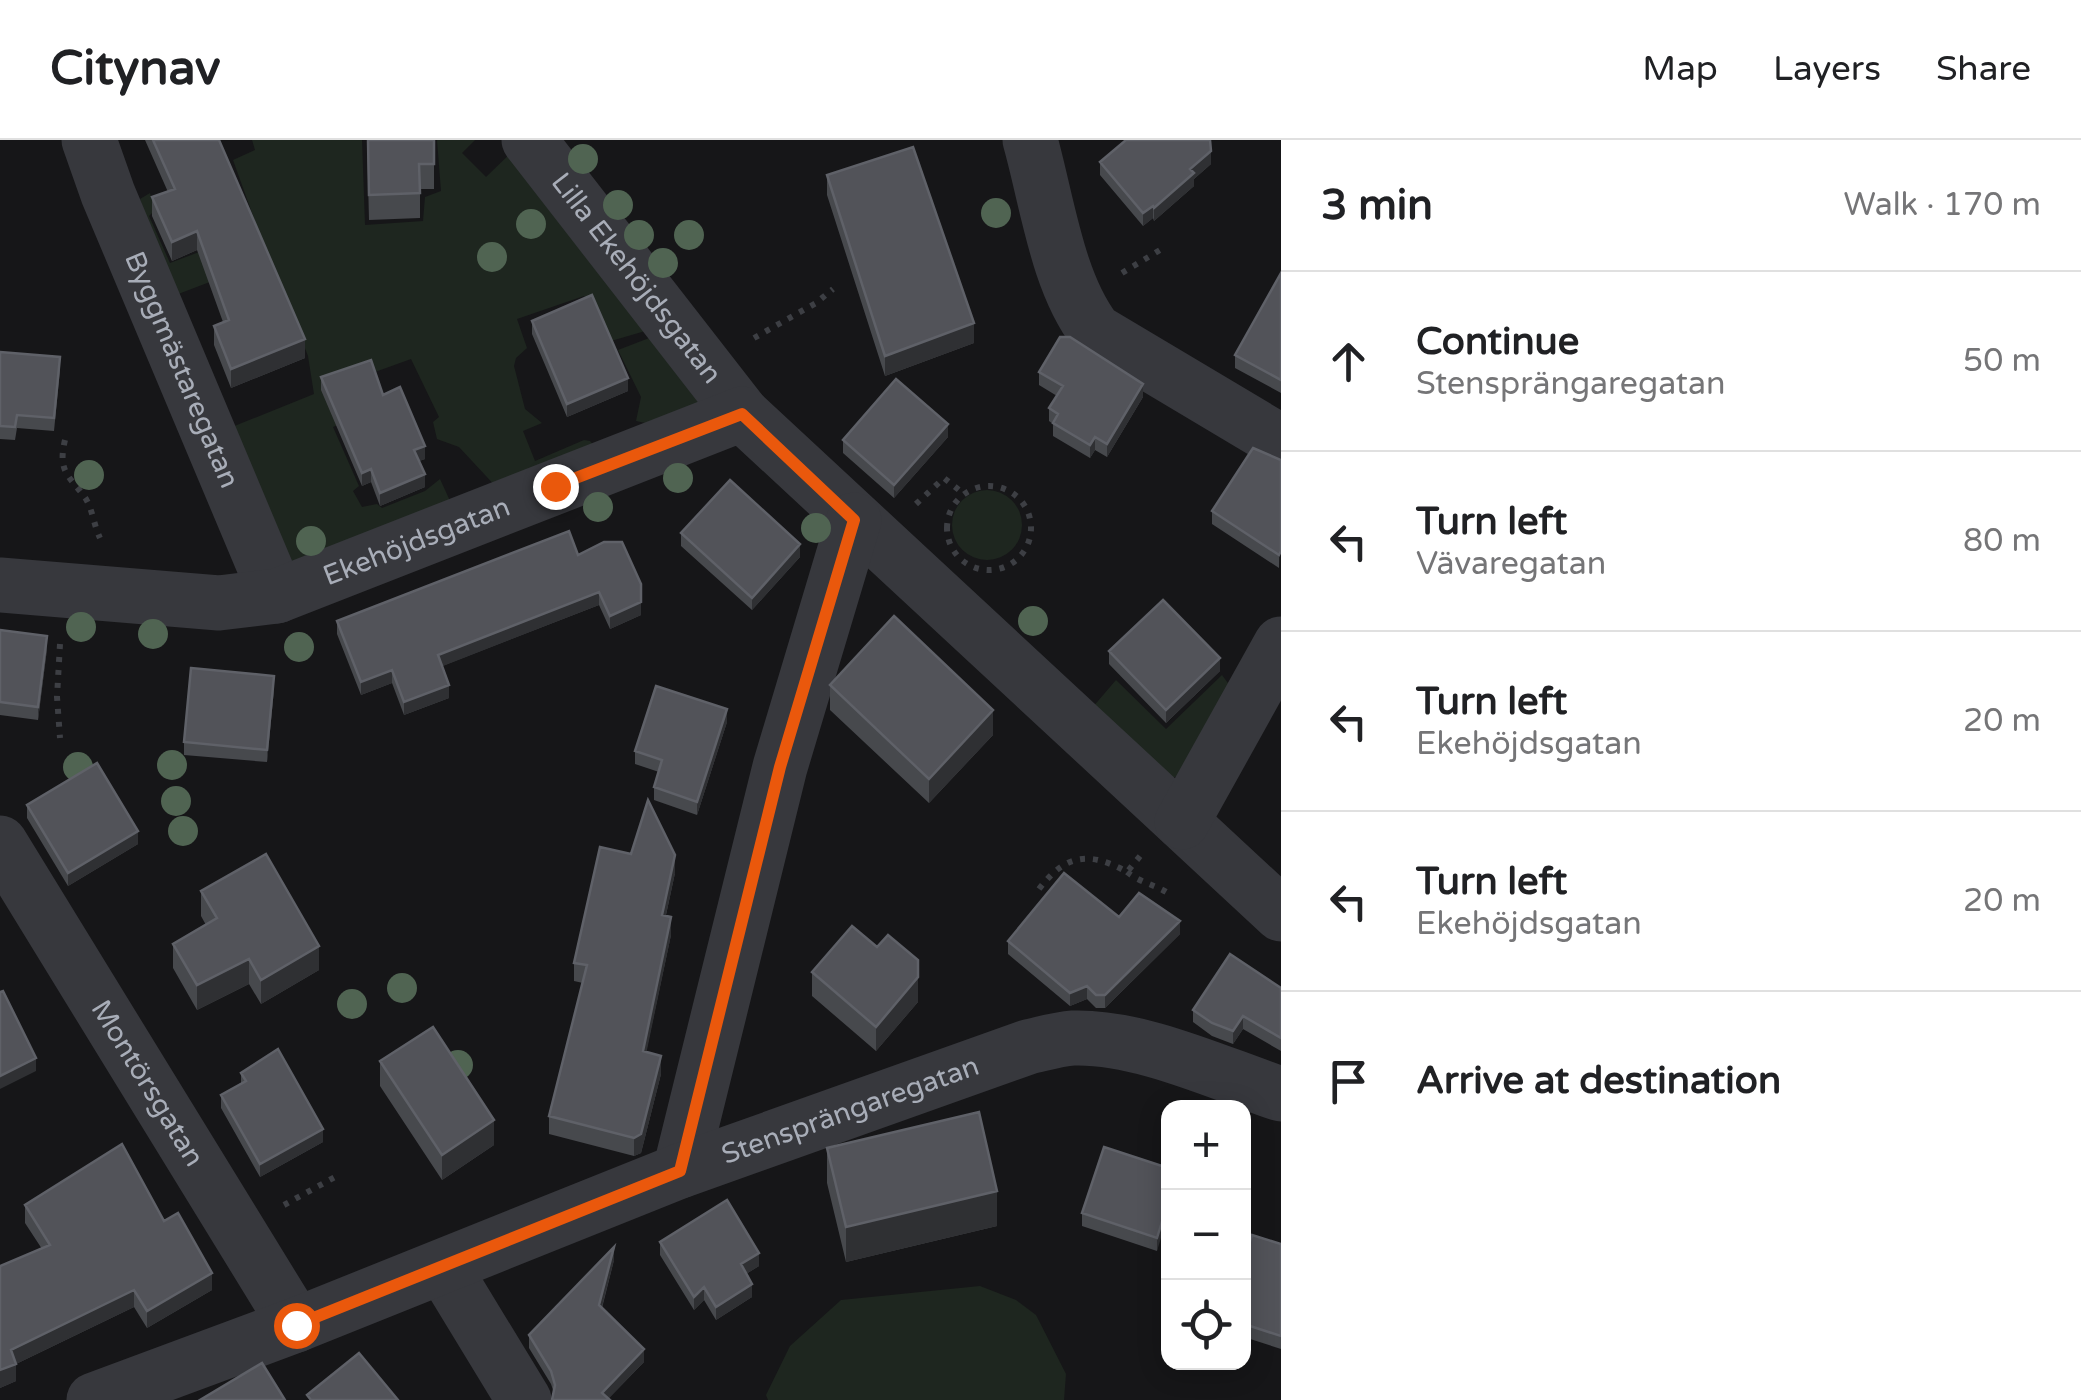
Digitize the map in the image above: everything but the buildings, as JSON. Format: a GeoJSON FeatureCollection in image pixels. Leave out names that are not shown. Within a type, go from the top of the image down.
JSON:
{"type":"FeatureCollection","features":[{"type":"Feature","properties":{"kind":"street","name":"Byggmästaregatan"},"geometry":{"type":"LineString","coordinates":[[89,140],[108,194],[277,596]]}},
{"type":"Feature","properties":{"kind":"street","name":"Lilla Ekehöjdsgatan"},"geometry":{"type":"LineString","coordinates":[[530,140],[742,414]]}},
{"type":"Feature","properties":{"kind":"street"},"geometry":{"type":"LineString","coordinates":[[1030,140],[1070,286],[1083,316],[1096,331],[1281,442]]}},
{"type":"Feature","properties":{"kind":"street","name":"Ekehöjdsgatan"},"geometry":{"type":"LineString","coordinates":[[0,586],[219,603],[277,596],[742,414]]}},
{"type":"Feature","properties":{"kind":"street"},"geometry":{"type":"LineString","coordinates":[[742,414],[1281,914]]}},
{"type":"Feature","properties":{"kind":"street"},"geometry":{"type":"LineString","coordinates":[[680,1171],[780,767],[854,520]]}},
{"type":"Feature","properties":{"kind":"street"},"geometry":{"type":"LineString","coordinates":[[1178,818],[1281,644]]}},
{"type":"Feature","properties":{"kind":"street","name":"Montörsgatan"},"geometry":{"type":"LineString","coordinates":[[0,842],[296,1325]]}},
{"type":"Feature","properties":{"kind":"street","name":"Stensprängaregatan"},"geometry":{"type":"LineString","coordinates":[[94,1400],[296,1325],[680,1171],[1010,1054],[1069,1038],[1102,1039],[1140,1047],[1281,1094]]}},
{"type":"Feature","properties":{"kind":"street"},"geometry":{"type":"LineString","coordinates":[[443,1267],[524,1400]]}},
{"type":"Feature","properties":{"kind":"path"},"geometry":{"type":"LineString","coordinates":[[705,366],[816,304],[833,289]]}},
{"type":"Feature","properties":{"kind":"path"},"geometry":{"type":"LineString","coordinates":[[65,440],[63,465],[67,478],[87,501],[96,532],[110,550]]}},
{"type":"Feature","properties":{"kind":"path"},"geometry":{"type":"LineString","coordinates":[[989,486],[1016,496],[1024,506],[1031,534],[1017,559],[991,570],[965,563],[955,553],[947,528],[948,516],[964,494],[989,486]]}},
{"type":"Feature","properties":{"kind":"path"},"geometry":{"type":"LineString","coordinates":[[60,641],[56,697],[60,738]]}},
{"type":"Feature","properties":{"kind":"path"},"geometry":{"type":"LineString","coordinates":[[1127,872],[1178,818]]}},
{"type":"Feature","properties":{"kind":"path"},"geometry":{"type":"LineString","coordinates":[[1039,889],[1056,866],[1090,859],[1127,872],[1142,884],[1162,888],[1172,896]]}},
{"type":"Feature","properties":{"kind":"shaded area"},"geometry":{"type":"Polygon","coordinates":[[[252,140],[362,140],[365,225],[423,221],[425,197],[441,191],[437,140],[475,140],[462,153],[486,177],[514,150],[652,329],[611,341],[597,306],[584,296],[517,319],[527,348],[516,358],[514,366],[525,409],[542,423],[523,431],[535,461],[584,440],[595,447],[499,490],[459,447],[437,439],[433,422],[439,417],[411,359],[375,372],[385,399],[398,399],[333,427],[359,486],[353,491],[362,507],[377,504],[382,508],[425,491],[440,479],[451,503],[289,568],[232,427],[314,394],[308,356],[283,291],[236,272],[173,296],[140,199],[150,193],[155,210],[149,216],[170,263],[252,232],[256,224],[233,160],[255,150],[252,140]]]}},
{"type":"Feature","properties":{"kind":"shaded area"},"geometry":{"type":"Polygon","coordinates":[[[657,335],[705,402],[650,424],[636,421],[641,397],[618,350],[657,335]]]}},
{"type":"Feature","properties":{"kind":"shaded area"},"geometry":{"type":"Polygon","coordinates":[[[987,490],[1001,492],[1012,500],[1020,511],[1020,539],[1012,550],[1001,558],[987,560],[973,558],[962,550],[954,539],[952,525],[954,511],[962,500],[973,492],[987,490]]]}},
{"type":"Feature","properties":{"kind":"shaded area"},"geometry":{"type":"Polygon","coordinates":[[[1222,675],[1233,690],[1189,775],[1168,778],[1092,708],[1116,680],[1166,729],[1222,675]]]}},
{"type":"Feature","properties":{"kind":"shaded area"},"geometry":{"type":"Polygon","coordinates":[[[980,1286],[1016,1300],[1036,1315],[1066,1374],[1064,1400],[768,1400],[766,1395],[790,1346],[841,1300],[980,1286]]]}},
{"type":"Feature","properties":{"kind":"route"},"geometry":{"type":"LineString","coordinates":[[296,1325],[680,1171],[780,767],[854,520],[742,414],[555,486]]}}]}
